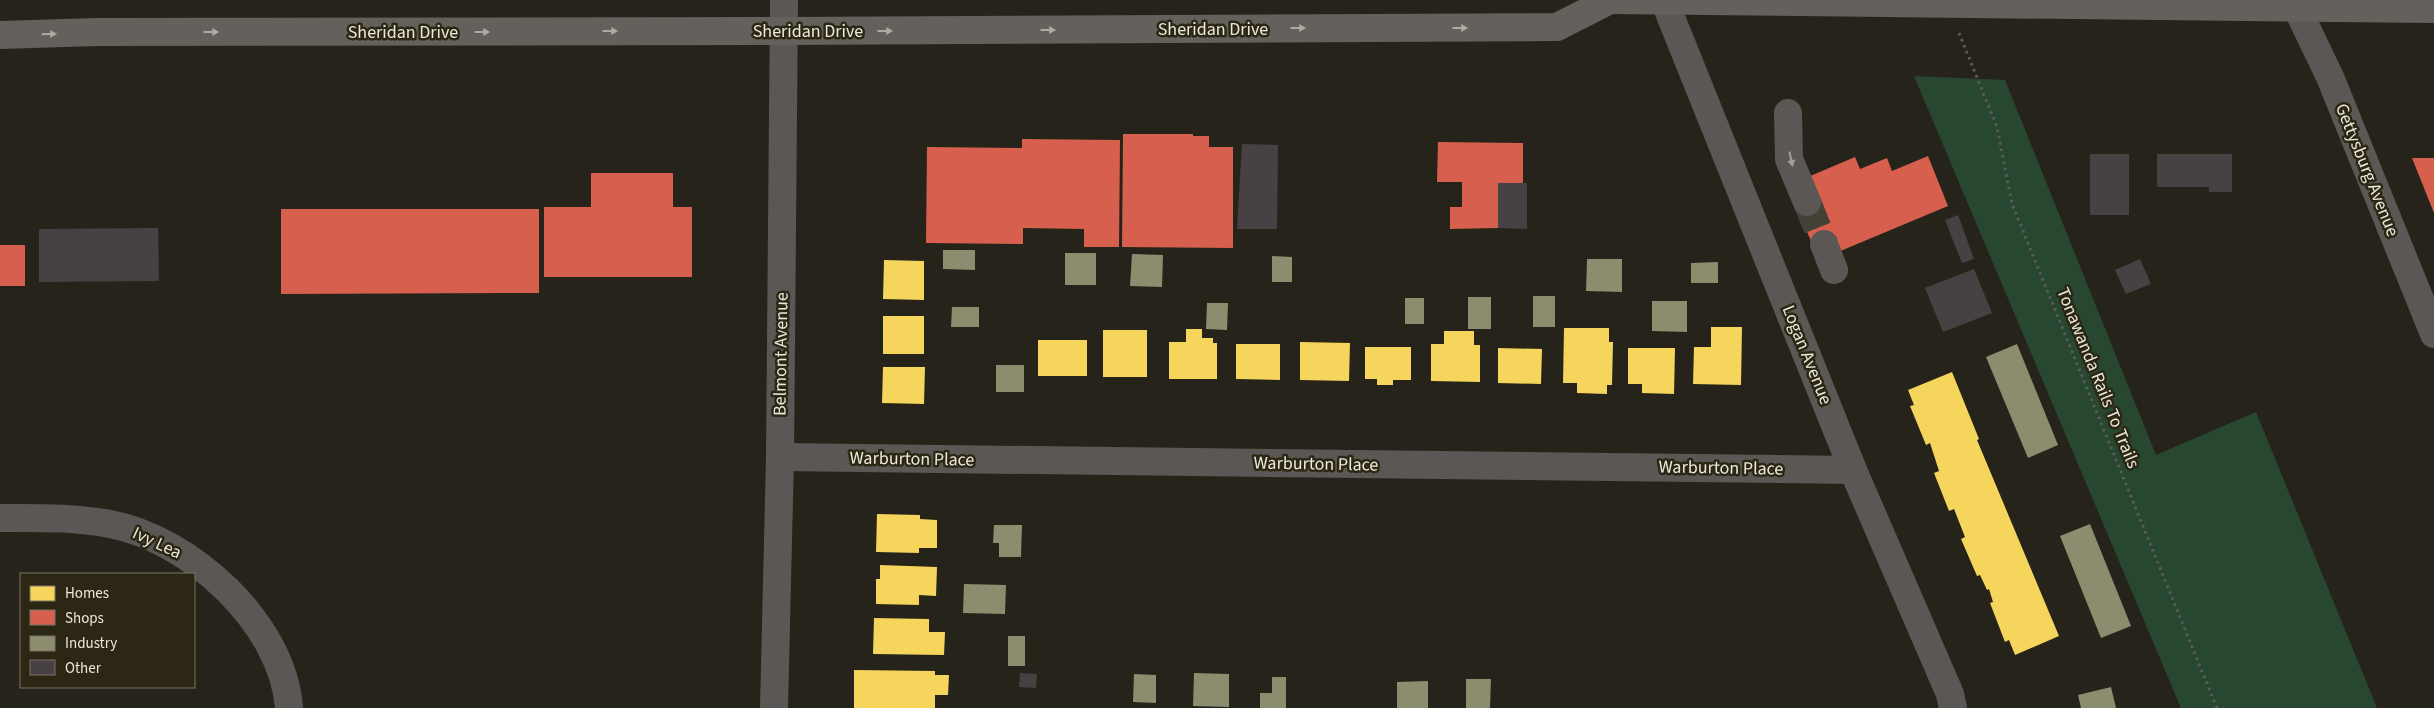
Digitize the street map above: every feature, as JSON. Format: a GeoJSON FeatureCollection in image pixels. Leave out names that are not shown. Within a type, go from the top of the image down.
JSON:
{"type":"FeatureCollection","features":[{"type":"Feature","properties":{"kind":"main road","name":"Sheridan Drive"},"geometry":{"type":"LineString","coordinates":[[0,35],[97,32],[784,32],[1557,27],[1609,0],[2295,4],[2434,9]]}},
{"type":"Feature","properties":{"kind":"street","name":"Belmont Avenue"},"geometry":{"type":"LineString","coordinates":[[774,708],[780,457],[784,0]]}},
{"type":"Feature","properties":{"kind":"street","name":"Logan Avenue"},"geometry":{"type":"LineString","coordinates":[[1664,0],[1853,470],[1950,694],[1953,708]]}},
{"type":"Feature","properties":{"kind":"street","name":"Gettysburg Avenue"},"geometry":{"type":"LineString","coordinates":[[2295,4],[2330,76],[2434,334]]}},
{"type":"Feature","properties":{"kind":"street"},"geometry":{"type":"LineString","coordinates":[[1788,113],[1789,159],[1807,202]]}},
{"type":"Feature","properties":{"kind":"street"},"geometry":{"type":"LineString","coordinates":[[1824,244],[1834,270]]}},
{"type":"Feature","properties":{"kind":"street","name":"Warburton Place"},"geometry":{"type":"LineString","coordinates":[[780,457],[1853,470]]}},
{"type":"Feature","properties":{"kind":"street","name":"Ivy Lea"},"geometry":{"type":"LineString","coordinates":[[0,518],[71,518],[111,524],[150,537],[186,556],[219,581],[241,605],[267,639],[281,671],[289,708]]}},
{"type":"Feature","properties":{"kind":"path","name":"Tonawanda Rails To Trails"},"geometry":{"type":"LineString","coordinates":[[1968,54],[1997,127],[2012,204],[2217,708]]}},
{"type":"Feature","properties":{"kind":"green space"},"geometry":{"type":"Polygon","coordinates":[[[1914,76],[2005,80],[2156,455],[2256,412],[2377,708],[2181,708],[1914,76]]]}},
{"type":"Feature","properties":{"kind":"building: Homes"},"geometry":{"type":"Polygon","coordinates":[[[884,260],[924,261],[924,300],[883,299],[884,260]]]}},
{"type":"Feature","properties":{"kind":"building: Homes"},"geometry":{"type":"Polygon","coordinates":[[[883,316],[924,316],[924,354],[883,354],[883,316]]]}},
{"type":"Feature","properties":{"kind":"building: Homes"},"geometry":{"type":"Polygon","coordinates":[[[1711,327],[1742,327],[1741,385],[1693,384],[1694,347],[1711,347],[1711,327]]]}},
{"type":"Feature","properties":{"kind":"building: Homes"},"geometry":{"type":"Polygon","coordinates":[[[1564,328],[1609,328],[1609,342],[1613,342],[1612,385],[1607,385],[1607,394],[1577,393],[1577,383],[1563,383],[1564,328]]]}},
{"type":"Feature","properties":{"kind":"building: Homes"},"geometry":{"type":"Polygon","coordinates":[[[1186,329],[1202,329],[1202,338],[1213,338],[1213,343],[1217,343],[1217,379],[1169,379],[1169,342],[1186,342],[1186,329]]]}},
{"type":"Feature","properties":{"kind":"building: Homes"},"geometry":{"type":"Polygon","coordinates":[[[1103,330],[1147,330],[1147,377],[1103,377],[1103,330]]]}},
{"type":"Feature","properties":{"kind":"building: Homes"},"geometry":{"type":"Polygon","coordinates":[[[1444,331],[1474,331],[1474,345],[1480,345],[1480,382],[1431,381],[1431,344],[1444,344],[1444,331]]]}},
{"type":"Feature","properties":{"kind":"building: Homes"},"geometry":{"type":"Polygon","coordinates":[[[1038,340],[1087,340],[1087,376],[1038,376],[1038,340]]]}},
{"type":"Feature","properties":{"kind":"building: Homes"},"geometry":{"type":"Polygon","coordinates":[[[1300,342],[1350,343],[1349,381],[1300,380],[1300,342]]]}},
{"type":"Feature","properties":{"kind":"building: Homes"},"geometry":{"type":"Polygon","coordinates":[[[1236,344],[1280,344],[1280,380],[1236,379],[1236,344]]]}},
{"type":"Feature","properties":{"kind":"building: Homes"},"geometry":{"type":"Polygon","coordinates":[[[1365,347],[1411,347],[1411,380],[1393,380],[1393,385],[1377,385],[1377,379],[1365,379],[1365,347]]]}},
{"type":"Feature","properties":{"kind":"building: Homes"},"geometry":{"type":"Polygon","coordinates":[[[1498,348],[1542,349],[1541,384],[1498,383],[1498,348]]]}},
{"type":"Feature","properties":{"kind":"building: Homes"},"geometry":{"type":"Polygon","coordinates":[[[1628,348],[1675,348],[1674,394],[1642,393],[1642,384],[1628,384],[1628,348]]]}},
{"type":"Feature","properties":{"kind":"building: Homes"},"geometry":{"type":"Polygon","coordinates":[[[883,367],[925,367],[924,404],[882,403],[883,367]]]}},
{"type":"Feature","properties":{"kind":"building: Homes"},"geometry":{"type":"Polygon","coordinates":[[[1952,372],[1979,439],[1977,440],[2059,636],[2015,655],[2009,640],[2005,642],[1990,603],[1993,602],[1989,589],[1987,590],[1980,575],[1977,576],[1961,539],[1965,537],[1954,509],[1949,511],[1934,473],[1939,471],[1930,443],[1926,445],[1910,406],[1914,405],[1908,390],[1952,372]]]}},
{"type":"Feature","properties":{"kind":"building: Homes"},"geometry":{"type":"Polygon","coordinates":[[[877,514],[920,515],[920,519],[937,520],[937,548],[919,548],[919,553],[876,552],[877,514]]]}},
{"type":"Feature","properties":{"kind":"building: Homes"},"geometry":{"type":"Polygon","coordinates":[[[880,565],[937,567],[936,596],[919,595],[919,605],[876,604],[876,579],[880,579],[880,565]]]}},
{"type":"Feature","properties":{"kind":"building: Homes"},"geometry":{"type":"Polygon","coordinates":[[[874,618],[929,619],[929,632],[945,632],[944,655],[873,654],[874,618]]]}},
{"type":"Feature","properties":{"kind":"building: Homes"},"geometry":{"type":"Polygon","coordinates":[[[854,670],[935,671],[935,675],[949,675],[948,695],[935,695],[935,708],[854,708],[854,670]]]}},
{"type":"Feature","properties":{"kind":"building: Shops"},"geometry":{"type":"Polygon","coordinates":[[[1123,134],[1193,134],[1193,136],[1209,136],[1209,147],[1233,147],[1233,248],[1122,247],[1123,134]]]}},
{"type":"Feature","properties":{"kind":"building: Shops"},"geometry":{"type":"Polygon","coordinates":[[[1022,139],[1120,140],[1119,247],[1084,247],[1084,229],[1023,228],[1023,244],[926,243],[927,147],[1022,148],[1022,139]]]}},
{"type":"Feature","properties":{"kind":"building: Shops"},"geometry":{"type":"Polygon","coordinates":[[[1438,142],[1523,143],[1523,183],[1498,183],[1498,228],[1450,229],[1450,207],[1462,207],[1462,182],[1437,182],[1438,142]]]}},
{"type":"Feature","properties":{"kind":"building: Shops"},"geometry":{"type":"Polygon","coordinates":[[[1928,156],[1948,206],[1838,252],[1814,248],[1796,206],[1808,177],[1855,157],[1860,169],[1887,158],[1892,171],[1928,156]]]}},
{"type":"Feature","properties":{"kind":"building: Shops"},"geometry":{"type":"Polygon","coordinates":[[[2412,158],[2434,158],[2434,213],[2412,158]]]}},
{"type":"Feature","properties":{"kind":"building: Shops"},"geometry":{"type":"Polygon","coordinates":[[[591,173],[673,173],[673,207],[692,207],[692,277],[544,277],[544,207],[591,207],[591,173]]]}},
{"type":"Feature","properties":{"kind":"building: Shops"},"geometry":{"type":"Polygon","coordinates":[[[281,209],[539,209],[539,293],[281,294],[281,209]]]}},
{"type":"Feature","properties":{"kind":"building: Shops"},"geometry":{"type":"Polygon","coordinates":[[[0,245],[25,245],[25,286],[0,286],[0,245]]]}},
{"type":"Feature","properties":{"kind":"building: Industry"},"geometry":{"type":"Polygon","coordinates":[[[943,250],[975,250],[975,270],[943,269],[943,250]]]}},
{"type":"Feature","properties":{"kind":"building: Industry"},"geometry":{"type":"Polygon","coordinates":[[[1065,253],[1096,253],[1096,285],[1065,285],[1065,253]]]}},
{"type":"Feature","properties":{"kind":"building: Industry"},"geometry":{"type":"Polygon","coordinates":[[[1132,254],[1163,255],[1162,287],[1130,286],[1132,254]]]}},
{"type":"Feature","properties":{"kind":"building: Industry"},"geometry":{"type":"Polygon","coordinates":[[[1272,256],[1292,257],[1292,282],[1272,282],[1272,256]]]}},
{"type":"Feature","properties":{"kind":"building: Industry"},"geometry":{"type":"Polygon","coordinates":[[[1587,259],[1622,259],[1622,292],[1586,291],[1587,259]]]}},
{"type":"Feature","properties":{"kind":"building: Industry"},"geometry":{"type":"Polygon","coordinates":[[[1718,262],[1718,283],[1691,283],[1691,263],[1718,262]]]}},
{"type":"Feature","properties":{"kind":"building: Industry"},"geometry":{"type":"Polygon","coordinates":[[[1533,296],[1555,296],[1555,327],[1533,327],[1533,296]]]}},
{"type":"Feature","properties":{"kind":"building: Industry"},"geometry":{"type":"Polygon","coordinates":[[[1468,297],[1491,297],[1491,329],[1468,329],[1468,297]]]}},
{"type":"Feature","properties":{"kind":"building: Industry"},"geometry":{"type":"Polygon","coordinates":[[[1405,298],[1424,298],[1424,324],[1405,324],[1405,298]]]}},
{"type":"Feature","properties":{"kind":"building: Industry"},"geometry":{"type":"Polygon","coordinates":[[[1652,301],[1687,301],[1687,332],[1652,331],[1652,301]]]}},
{"type":"Feature","properties":{"kind":"building: Industry"},"geometry":{"type":"Polygon","coordinates":[[[1207,303],[1228,303],[1227,330],[1206,329],[1207,303]]]}},
{"type":"Feature","properties":{"kind":"building: Industry"},"geometry":{"type":"Polygon","coordinates":[[[952,307],[979,307],[979,327],[951,327],[952,307]]]}},
{"type":"Feature","properties":{"kind":"building: Industry"},"geometry":{"type":"Polygon","coordinates":[[[2017,344],[2058,445],[2028,458],[1986,357],[2017,344]]]}},
{"type":"Feature","properties":{"kind":"building: Industry"},"geometry":{"type":"Polygon","coordinates":[[[996,365],[1024,365],[1024,392],[996,392],[996,365]]]}},
{"type":"Feature","properties":{"kind":"building: Industry"},"geometry":{"type":"Polygon","coordinates":[[[2090,524],[2131,626],[2101,638],[2060,536],[2090,524]]]}},
{"type":"Feature","properties":{"kind":"building: Industry"},"geometry":{"type":"Polygon","coordinates":[[[994,525],[1022,525],[1021,557],[999,557],[999,543],[993,543],[994,525]]]}},
{"type":"Feature","properties":{"kind":"building: Industry"},"geometry":{"type":"Polygon","coordinates":[[[964,584],[1006,585],[1005,614],[963,613],[964,584]]]}},
{"type":"Feature","properties":{"kind":"building: Industry"},"geometry":{"type":"Polygon","coordinates":[[[1008,636],[1025,636],[1025,666],[1008,666],[1008,636]]]}},
{"type":"Feature","properties":{"kind":"building: Industry"},"geometry":{"type":"Polygon","coordinates":[[[1194,673],[1229,674],[1229,707],[1193,706],[1194,673]]]}},
{"type":"Feature","properties":{"kind":"building: Industry"},"geometry":{"type":"Polygon","coordinates":[[[1134,674],[1156,675],[1156,703],[1133,702],[1134,674]]]}},
{"type":"Feature","properties":{"kind":"building: Industry"},"geometry":{"type":"Polygon","coordinates":[[[1272,677],[1286,677],[1286,708],[1260,708],[1260,693],[1272,693],[1272,677]]]}},
{"type":"Feature","properties":{"kind":"building: Industry"},"geometry":{"type":"Polygon","coordinates":[[[1466,679],[1491,679],[1490,708],[1466,708],[1466,679]]]}},
{"type":"Feature","properties":{"kind":"building: Industry"},"geometry":{"type":"Polygon","coordinates":[[[1428,681],[1428,708],[1397,708],[1397,682],[1428,681]]]}},
{"type":"Feature","properties":{"kind":"building: Industry"},"geometry":{"type":"Polygon","coordinates":[[[2111,687],[2116,708],[2081,708],[2078,695],[2111,687]]]}},
{"type":"Feature","properties":{"kind":"building: Other"},"geometry":{"type":"Polygon","coordinates":[[[1242,144],[1278,145],[1277,229],[1237,229],[1242,144]]]}},
{"type":"Feature","properties":{"kind":"building: Other"},"geometry":{"type":"Polygon","coordinates":[[[2090,154],[2129,154],[2129,215],[2090,215],[2090,154]]]}},
{"type":"Feature","properties":{"kind":"building: Other"},"geometry":{"type":"Polygon","coordinates":[[[2157,154],[2232,154],[2232,192],[2209,192],[2209,187],[2157,187],[2157,154]]]}},
{"type":"Feature","properties":{"kind":"building: Other"},"geometry":{"type":"Polygon","coordinates":[[[1498,183],[1527,183],[1527,229],[1498,228],[1498,183]]]}},
{"type":"Feature","properties":{"kind":"building: Other"},"geometry":{"type":"Polygon","coordinates":[[[1958,215],[1974,259],[1962,263],[1945,220],[1958,215]]]}},
{"type":"Feature","properties":{"kind":"building: Other"},"geometry":{"type":"Polygon","coordinates":[[[158,228],[159,281],[39,282],[39,229],[158,228]]]}},
{"type":"Feature","properties":{"kind":"building: Other"},"geometry":{"type":"Polygon","coordinates":[[[2140,259],[2151,284],[2126,294],[2115,270],[2140,259]]]}},
{"type":"Feature","properties":{"kind":"building: Other"},"geometry":{"type":"Polygon","coordinates":[[[1974,269],[1992,313],[1943,332],[1925,288],[1974,269]]]}},
{"type":"Feature","properties":{"kind":"building: Other"},"geometry":{"type":"Polygon","coordinates":[[[1020,673],[1037,674],[1036,688],[1019,687],[1020,673]]]}},
{"type":"Feature","properties":{"kind":"tunnel"},"geometry":{"type":"LineString","coordinates":[[1807,202],[1824,244]]}}]}
